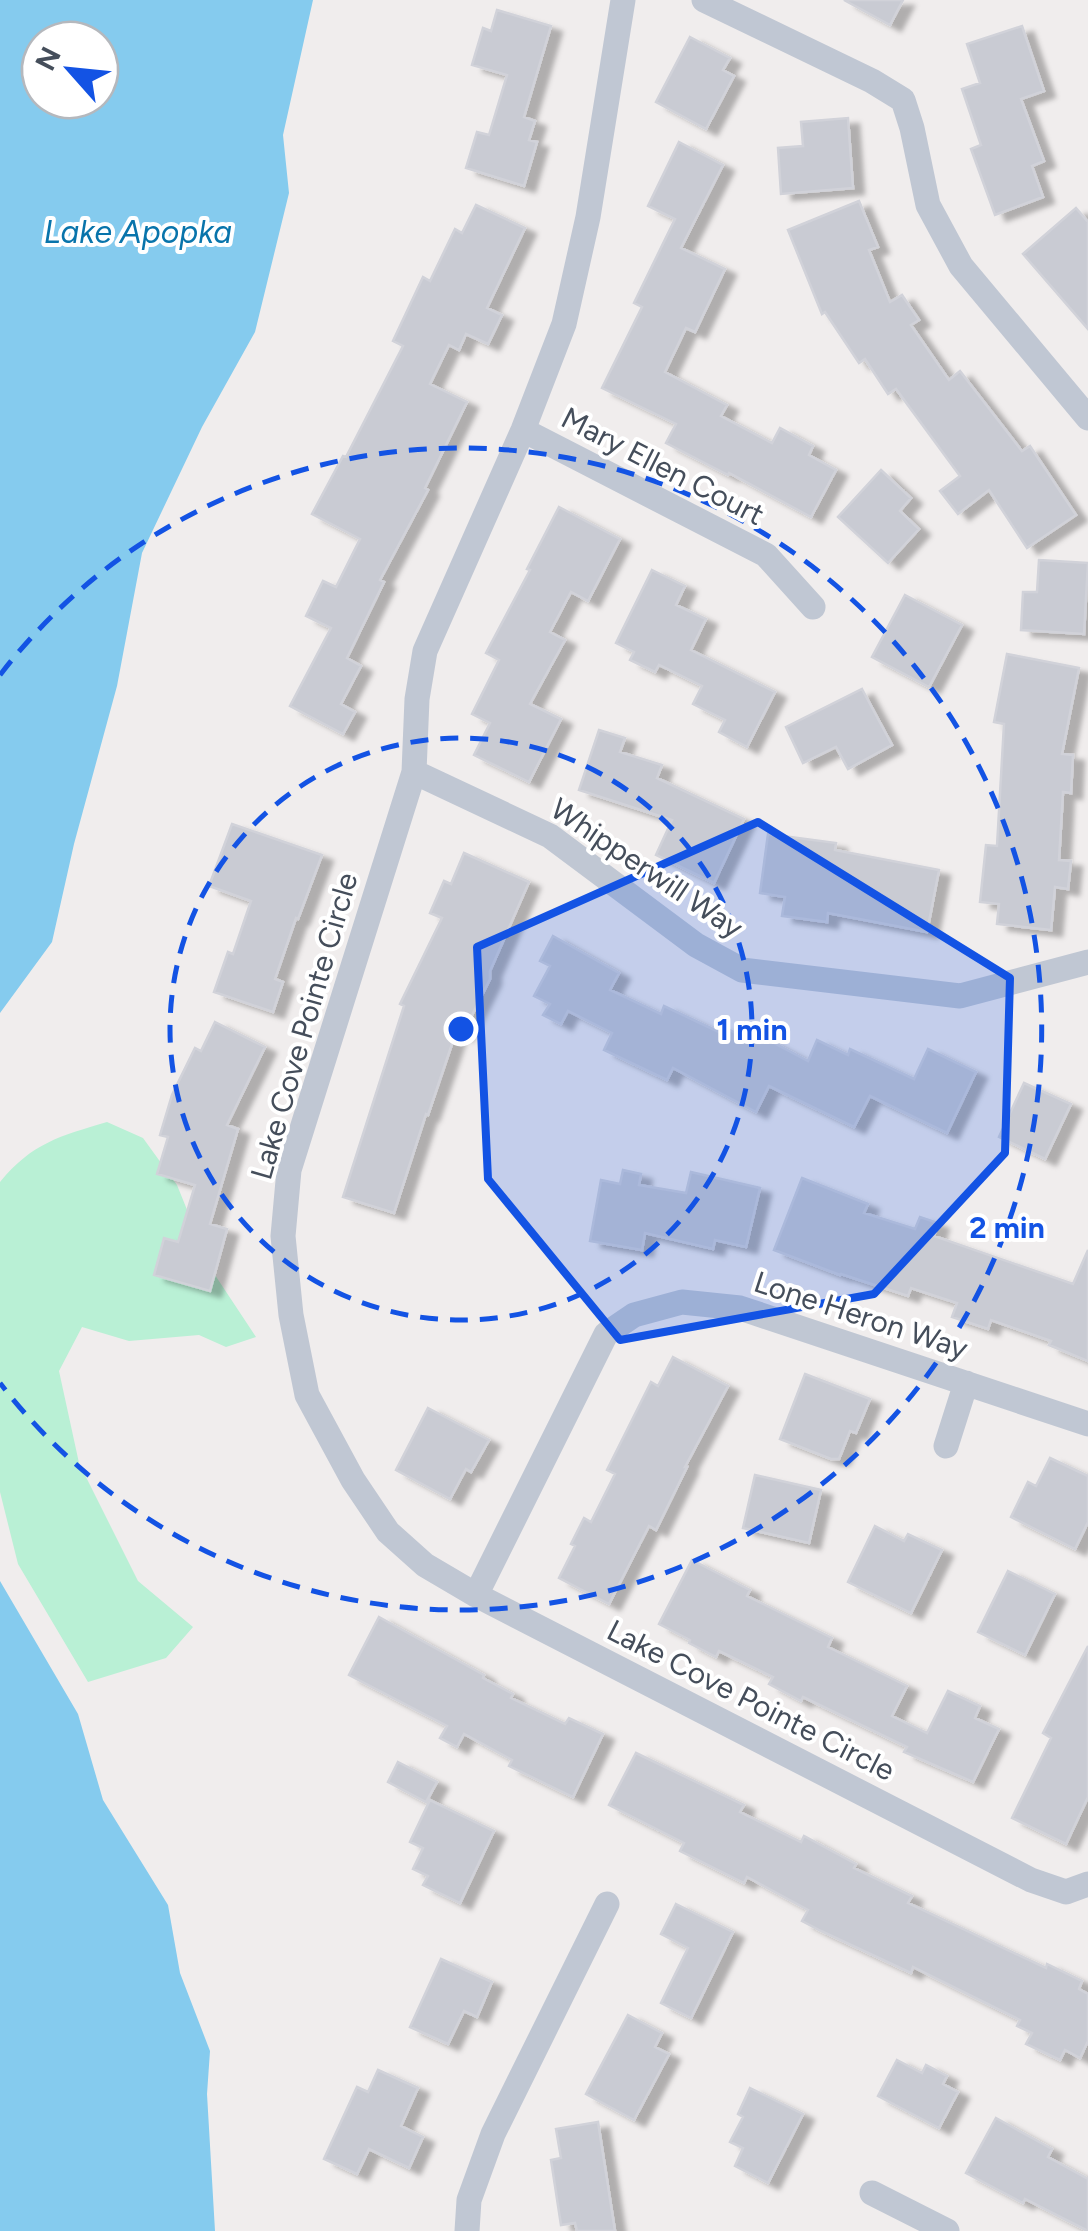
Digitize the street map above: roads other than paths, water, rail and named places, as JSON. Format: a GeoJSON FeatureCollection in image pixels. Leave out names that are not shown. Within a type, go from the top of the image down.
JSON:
{"type":"FeatureCollection","features":[{"type":"Feature","properties":{"kind":"street","name":"Lake Cove Pointe Circle"},"geometry":{"type":"LineString","coordinates":[[623,0],[588,216],[564,324],[523,430],[425,651],[414,772],[289,1170],[283,1236],[291,1315],[308,1396],[388,1532],[425,1565],[476,1595],[1031,1880],[1066,1892],[1088,1884]]}},
{"type":"Feature","properties":{"kind":"street"},"geometry":{"type":"LineString","coordinates":[[704,0],[872,80],[903,100],[928,205],[961,266],[1088,418]]}},
{"type":"Feature","properties":{"kind":"street","name":"Mary Ellen Court"},"geometry":{"type":"LineString","coordinates":[[523,430],[766,555],[813,607]]}},
{"type":"Feature","properties":{"kind":"street","name":"Whipperwill Way"},"geometry":{"type":"LineString","coordinates":[[414,772],[550,836],[696,945],[742,970],[960,996],[1088,962]]}},
{"type":"Feature","properties":{"kind":"street","name":"Lone Heron Way"},"geometry":{"type":"LineString","coordinates":[[476,1595],[606,1334],[634,1316],[682,1302],[740,1308],[1088,1424]]}},
{"type":"Feature","properties":{"kind":"street"},"geometry":{"type":"LineString","coordinates":[[946,1446],[966,1383]]}},
{"type":"Feature","properties":{"kind":"street"},"geometry":{"type":"LineString","coordinates":[[467,2231],[469,2200],[494,2134],[607,1904]]}},
{"type":"Feature","properties":{"kind":"street"},"geometry":{"type":"LineString","coordinates":[[872,2193],[947,2231]]}},
{"type":"Feature","properties":{"kind":"water","name":"Lake Apopka"},"geometry":{"type":"Polygon","coordinates":[[[0,0],[313,0],[283,135],[289,193],[255,332],[202,427],[142,553],[117,686],[52,942],[0,1013],[0,0]]]}},
{"type":"Feature","properties":{"kind":"water"},"geometry":{"type":"Polygon","coordinates":[[[0,1581],[78,1714],[103,1800],[168,1905],[180,1973],[210,2051],[207,2094],[215,2231],[0,2231],[0,1581]]]}}]}
